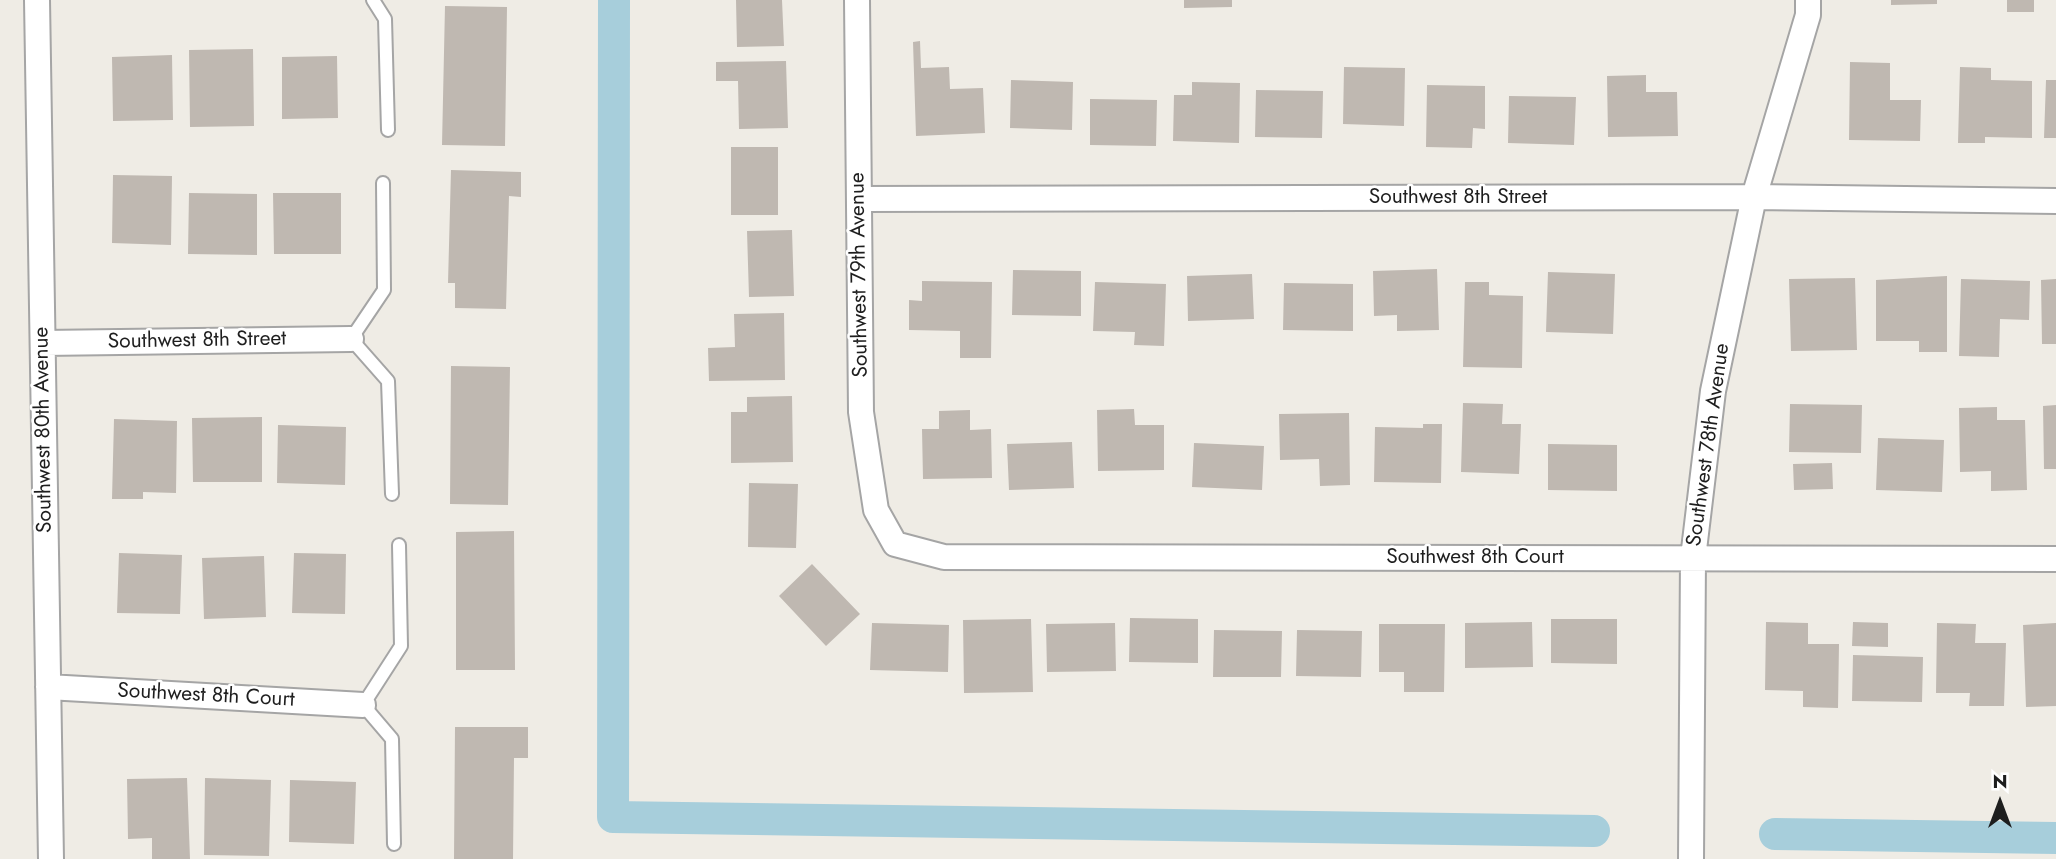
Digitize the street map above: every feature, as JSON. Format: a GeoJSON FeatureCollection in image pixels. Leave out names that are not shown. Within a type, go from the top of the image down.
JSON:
{"type":"FeatureCollection","features":[{"type":"Feature","properties":{"kind":"street","name":"Southwest 80th Avenue"},"geometry":{"type":"LineString","coordinates":[[37,0],[51,859]]}},
{"type":"Feature","properties":{"kind":"street","name":"Southwest 79th Avenue"},"geometry":{"type":"LineString","coordinates":[[857,0],[861,412],[876,510],[895,544]]}},
{"type":"Feature","properties":{"kind":"street","name":"Southwest 78th Avenue"},"geometry":{"type":"LineString","coordinates":[[1691,859],[1693,558],[1713,391],[1754,197],[1808,15],[1808,0]]}},
{"type":"Feature","properties":{"kind":"street","name":"Southwest 8th Street"},"geometry":{"type":"LineString","coordinates":[[860,200],[1754,197],[2056,201]]}},
{"type":"Feature","properties":{"kind":"street","name":"Southwest 8th Street"},"geometry":{"type":"LineString","coordinates":[[43,342],[351,338]]}},
{"type":"Feature","properties":{"kind":"street","name":"Southwest 8th Court"},"geometry":{"type":"LineString","coordinates":[[895,544],[944,557],[2056,559]]}},
{"type":"Feature","properties":{"kind":"street","name":"Southwest 8th Court"},"geometry":{"type":"LineString","coordinates":[[48,687],[363,705]]}},
{"type":"Feature","properties":{"kind":"lane"},"geometry":{"type":"LineString","coordinates":[[373,0],[385,19],[388,130]]}},
{"type":"Feature","properties":{"kind":"lane"},"geometry":{"type":"LineString","coordinates":[[383,183],[384,290],[351,338],[388,381],[392,494]]}},
{"type":"Feature","properties":{"kind":"lane"},"geometry":{"type":"LineString","coordinates":[[394,844],[392,739],[363,705],[401,646],[399,545]]}},
{"type":"Feature","properties":{"kind":"building"},"geometry":{"type":"Polygon","coordinates":[[[736,0],[782,0],[784,46],[737,47],[736,0]]]}},
{"type":"Feature","properties":{"kind":"building"},"geometry":{"type":"Polygon","coordinates":[[[1184,0],[1232,0],[1232,7],[1184,8],[1184,0]]]}},
{"type":"Feature","properties":{"kind":"building"},"geometry":{"type":"Polygon","coordinates":[[[1891,0],[1937,0],[1937,4],[1891,5],[1891,0]]]}},
{"type":"Feature","properties":{"kind":"building"},"geometry":{"type":"Polygon","coordinates":[[[2007,0],[2034,0],[2034,12],[2007,12],[2007,0]]]}},
{"type":"Feature","properties":{"kind":"building"},"geometry":{"type":"Polygon","coordinates":[[[445,6],[507,7],[505,146],[442,145],[445,6]]]}},
{"type":"Feature","properties":{"kind":"building"},"geometry":{"type":"Polygon","coordinates":[[[920,41],[921,68],[949,67],[950,89],[983,88],[985,133],[916,136],[913,42],[920,41]]]}},
{"type":"Feature","properties":{"kind":"building"},"geometry":{"type":"Polygon","coordinates":[[[253,49],[254,126],[190,127],[189,50],[253,49]]]}},
{"type":"Feature","properties":{"kind":"building"},"geometry":{"type":"Polygon","coordinates":[[[172,55],[173,120],[113,121],[112,57],[172,55]]]}},
{"type":"Feature","properties":{"kind":"building"},"geometry":{"type":"Polygon","coordinates":[[[337,56],[338,118],[282,119],[282,57],[337,56]]]}},
{"type":"Feature","properties":{"kind":"building"},"geometry":{"type":"Polygon","coordinates":[[[786,61],[788,128],[739,129],[738,81],[716,81],[716,62],[786,61]]]}},
{"type":"Feature","properties":{"kind":"building"},"geometry":{"type":"Polygon","coordinates":[[[1850,62],[1890,63],[1890,100],[1921,100],[1920,141],[1849,140],[1850,62]]]}},
{"type":"Feature","properties":{"kind":"building"},"geometry":{"type":"Polygon","coordinates":[[[1344,67],[1405,68],[1404,126],[1343,124],[1344,67]]]}},
{"type":"Feature","properties":{"kind":"building"},"geometry":{"type":"Polygon","coordinates":[[[1960,67],[1991,68],[1991,80],[2032,81],[2032,138],[1985,137],[1985,143],[1958,143],[1960,67]]]}},
{"type":"Feature","properties":{"kind":"building"},"geometry":{"type":"Polygon","coordinates":[[[1646,75],[1646,92],[1677,92],[1678,136],[1608,137],[1607,76],[1646,75]]]}},
{"type":"Feature","properties":{"kind":"building"},"geometry":{"type":"Polygon","coordinates":[[[1011,80],[1073,82],[1072,130],[1010,128],[1011,80]]]}},
{"type":"Feature","properties":{"kind":"building"},"geometry":{"type":"Polygon","coordinates":[[[2046,80],[2056,80],[2056,138],[2044,138],[2046,80]]]}},
{"type":"Feature","properties":{"kind":"building"},"geometry":{"type":"Polygon","coordinates":[[[1192,82],[1240,83],[1239,143],[1173,141],[1174,95],[1192,95],[1192,82]]]}},
{"type":"Feature","properties":{"kind":"building"},"geometry":{"type":"Polygon","coordinates":[[[1427,85],[1485,86],[1485,129],[1473,128],[1472,148],[1426,147],[1427,85]]]}},
{"type":"Feature","properties":{"kind":"building"},"geometry":{"type":"Polygon","coordinates":[[[1256,90],[1323,91],[1322,138],[1255,137],[1256,90]]]}},
{"type":"Feature","properties":{"kind":"building"},"geometry":{"type":"Polygon","coordinates":[[[1509,96],[1576,97],[1574,145],[1508,143],[1509,96]]]}},
{"type":"Feature","properties":{"kind":"building"},"geometry":{"type":"Polygon","coordinates":[[[1090,99],[1157,100],[1156,146],[1090,145],[1090,99]]]}},
{"type":"Feature","properties":{"kind":"building"},"geometry":{"type":"Polygon","coordinates":[[[731,147],[778,147],[778,215],[731,215],[731,147]]]}},
{"type":"Feature","properties":{"kind":"building"},"geometry":{"type":"Polygon","coordinates":[[[451,170],[521,172],[521,197],[509,196],[506,309],[455,308],[455,283],[448,283],[451,170]]]}},
{"type":"Feature","properties":{"kind":"building"},"geometry":{"type":"Polygon","coordinates":[[[113,175],[172,176],[171,245],[112,243],[113,175]]]}},
{"type":"Feature","properties":{"kind":"building"},"geometry":{"type":"Polygon","coordinates":[[[189,193],[257,194],[257,255],[188,254],[189,193]]]}},
{"type":"Feature","properties":{"kind":"building"},"geometry":{"type":"Polygon","coordinates":[[[273,193],[341,193],[341,254],[274,254],[273,193]]]}},
{"type":"Feature","properties":{"kind":"building"},"geometry":{"type":"Polygon","coordinates":[[[792,230],[794,296],[749,297],[747,231],[792,230]]]}},
{"type":"Feature","properties":{"kind":"building"},"geometry":{"type":"Polygon","coordinates":[[[1437,269],[1439,330],[1397,331],[1397,315],[1374,316],[1373,271],[1437,269]]]}},
{"type":"Feature","properties":{"kind":"building"},"geometry":{"type":"Polygon","coordinates":[[[1013,270],[1081,271],[1081,316],[1012,315],[1013,270]]]}},
{"type":"Feature","properties":{"kind":"building"},"geometry":{"type":"Polygon","coordinates":[[[1548,272],[1615,274],[1613,334],[1546,332],[1548,272]]]}},
{"type":"Feature","properties":{"kind":"building"},"geometry":{"type":"Polygon","coordinates":[[[1252,274],[1254,319],[1188,321],[1187,276],[1252,274]]]}},
{"type":"Feature","properties":{"kind":"building"},"geometry":{"type":"Polygon","coordinates":[[[1947,276],[1947,352],[1919,352],[1919,341],[1876,341],[1876,280],[1947,276]]]}},
{"type":"Feature","properties":{"kind":"building"},"geometry":{"type":"Polygon","coordinates":[[[1855,278],[1857,350],[1791,351],[1789,279],[1855,278]]]}},
{"type":"Feature","properties":{"kind":"building"},"geometry":{"type":"Polygon","coordinates":[[[1961,279],[2030,281],[2029,320],[2000,319],[1999,357],[1959,356],[1961,279]]]}},
{"type":"Feature","properties":{"kind":"building"},"geometry":{"type":"Polygon","coordinates":[[[2056,279],[2056,344],[2042,344],[2041,280],[2056,279]]]}},
{"type":"Feature","properties":{"kind":"building"},"geometry":{"type":"Polygon","coordinates":[[[922,281],[992,282],[991,358],[960,358],[960,331],[909,330],[909,300],[922,301],[922,281]]]}},
{"type":"Feature","properties":{"kind":"building"},"geometry":{"type":"Polygon","coordinates":[[[1095,282],[1166,284],[1164,346],[1134,345],[1135,332],[1093,331],[1095,282]]]}},
{"type":"Feature","properties":{"kind":"building"},"geometry":{"type":"Polygon","coordinates":[[[1465,282],[1489,282],[1489,295],[1523,296],[1522,368],[1463,367],[1465,282]]]}},
{"type":"Feature","properties":{"kind":"building"},"geometry":{"type":"Polygon","coordinates":[[[1284,283],[1353,284],[1353,331],[1283,330],[1284,283]]]}},
{"type":"Feature","properties":{"kind":"building"},"geometry":{"type":"Polygon","coordinates":[[[784,313],[785,380],[709,381],[708,348],[735,347],[734,314],[784,313]]]}},
{"type":"Feature","properties":{"kind":"building"},"geometry":{"type":"Polygon","coordinates":[[[451,366],[510,367],[508,505],[450,504],[451,366]]]}},
{"type":"Feature","properties":{"kind":"building"},"geometry":{"type":"Polygon","coordinates":[[[792,396],[793,462],[731,463],[731,412],[747,412],[747,397],[792,396]]]}},
{"type":"Feature","properties":{"kind":"building"},"geometry":{"type":"Polygon","coordinates":[[[1463,403],[1503,404],[1502,424],[1521,424],[1519,474],[1461,472],[1463,403]]]}},
{"type":"Feature","properties":{"kind":"building"},"geometry":{"type":"Polygon","coordinates":[[[1790,404],[1862,405],[1861,453],[1789,452],[1790,404]]]}},
{"type":"Feature","properties":{"kind":"building"},"geometry":{"type":"Polygon","coordinates":[[[2056,405],[2056,469],[2044,469],[2043,406],[2056,405]]]}},
{"type":"Feature","properties":{"kind":"building"},"geometry":{"type":"Polygon","coordinates":[[[1997,407],[1997,420],[2025,420],[2027,490],[1991,491],[1991,471],[1960,472],[1959,408],[1997,407]]]}},
{"type":"Feature","properties":{"kind":"building"},"geometry":{"type":"Polygon","coordinates":[[[1134,409],[1135,425],[1164,425],[1164,470],[1098,471],[1097,410],[1134,409]]]}},
{"type":"Feature","properties":{"kind":"building"},"geometry":{"type":"Polygon","coordinates":[[[970,410],[970,430],[991,429],[992,478],[923,479],[922,429],[939,429],[939,411],[970,410]]]}},
{"type":"Feature","properties":{"kind":"building"},"geometry":{"type":"Polygon","coordinates":[[[1349,413],[1350,485],[1320,486],[1319,459],[1280,460],[1279,414],[1349,413]]]}},
{"type":"Feature","properties":{"kind":"building"},"geometry":{"type":"Polygon","coordinates":[[[262,417],[262,482],[193,482],[192,418],[262,417]]]}},
{"type":"Feature","properties":{"kind":"building"},"geometry":{"type":"Polygon","coordinates":[[[114,419],[177,421],[176,493],[143,492],[143,499],[112,499],[114,419]]]}},
{"type":"Feature","properties":{"kind":"building"},"geometry":{"type":"Polygon","coordinates":[[[1423,424],[1442,424],[1441,483],[1374,482],[1375,427],[1423,428],[1423,424]]]}},
{"type":"Feature","properties":{"kind":"building"},"geometry":{"type":"Polygon","coordinates":[[[278,425],[346,427],[345,485],[277,483],[278,425]]]}},
{"type":"Feature","properties":{"kind":"building"},"geometry":{"type":"Polygon","coordinates":[[[1878,438],[1944,440],[1942,492],[1876,490],[1878,438]]]}},
{"type":"Feature","properties":{"kind":"building"},"geometry":{"type":"Polygon","coordinates":[[[1072,442],[1074,488],[1009,490],[1007,444],[1072,442]]]}},
{"type":"Feature","properties":{"kind":"building"},"geometry":{"type":"Polygon","coordinates":[[[1194,443],[1264,446],[1262,490],[1192,487],[1194,443]]]}},
{"type":"Feature","properties":{"kind":"building"},"geometry":{"type":"Polygon","coordinates":[[[1548,444],[1617,445],[1617,491],[1548,490],[1548,444]]]}},
{"type":"Feature","properties":{"kind":"building"},"geometry":{"type":"Polygon","coordinates":[[[1832,463],[1833,489],[1794,490],[1793,464],[1832,463]]]}},
{"type":"Feature","properties":{"kind":"building"},"geometry":{"type":"Polygon","coordinates":[[[749,483],[798,484],[796,548],[748,547],[749,483]]]}},
{"type":"Feature","properties":{"kind":"building"},"geometry":{"type":"Polygon","coordinates":[[[514,531],[515,670],[456,670],[456,532],[514,531]]]}},
{"type":"Feature","properties":{"kind":"building"},"geometry":{"type":"Polygon","coordinates":[[[119,553],[182,555],[180,614],[117,613],[119,553]]]}},
{"type":"Feature","properties":{"kind":"building"},"geometry":{"type":"Polygon","coordinates":[[[294,553],[346,554],[345,614],[292,613],[294,553]]]}},
{"type":"Feature","properties":{"kind":"building"},"geometry":{"type":"Polygon","coordinates":[[[264,556],[266,617],[204,619],[202,558],[264,556]]]}},
{"type":"Feature","properties":{"kind":"building"},"geometry":{"type":"Polygon","coordinates":[[[812,564],[860,614],[826,646],[779,596],[812,564]]]}},
{"type":"Feature","properties":{"kind":"building"},"geometry":{"type":"Polygon","coordinates":[[[1130,618],[1198,619],[1198,663],[1129,662],[1130,618]]]}},
{"type":"Feature","properties":{"kind":"building"},"geometry":{"type":"Polygon","coordinates":[[[1031,619],[1033,692],[964,693],[963,620],[1031,619]]]}},
{"type":"Feature","properties":{"kind":"building"},"geometry":{"type":"Polygon","coordinates":[[[1551,619],[1617,619],[1617,664],[1551,663],[1551,619]]]}},
{"type":"Feature","properties":{"kind":"building"},"geometry":{"type":"Polygon","coordinates":[[[1532,622],[1533,667],[1465,668],[1465,623],[1532,622]]]}},
{"type":"Feature","properties":{"kind":"building"},"geometry":{"type":"Polygon","coordinates":[[[1766,622],[1808,623],[1808,644],[1839,644],[1838,708],[1803,707],[1803,691],[1765,690],[1766,622]]]}},
{"type":"Feature","properties":{"kind":"building"},"geometry":{"type":"Polygon","coordinates":[[[1853,622],[1888,623],[1888,647],[1852,646],[1853,622]]]}},
{"type":"Feature","properties":{"kind":"building"},"geometry":{"type":"Polygon","coordinates":[[[872,623],[949,625],[948,672],[870,670],[872,623]]]}},
{"type":"Feature","properties":{"kind":"building"},"geometry":{"type":"Polygon","coordinates":[[[1115,623],[1116,671],[1047,672],[1046,624],[1115,623]]]}},
{"type":"Feature","properties":{"kind":"building"},"geometry":{"type":"Polygon","coordinates":[[[1937,623],[1976,624],[1975,643],[2006,643],[2004,706],[1969,706],[1970,693],[1936,693],[1937,623]]]}},
{"type":"Feature","properties":{"kind":"building"},"geometry":{"type":"Polygon","coordinates":[[[2056,623],[2056,706],[2026,707],[2023,625],[2056,623]]]}},
{"type":"Feature","properties":{"kind":"building"},"geometry":{"type":"Polygon","coordinates":[[[1379,624],[1445,624],[1444,692],[1404,692],[1404,672],[1379,672],[1379,624]]]}},
{"type":"Feature","properties":{"kind":"building"},"geometry":{"type":"Polygon","coordinates":[[[1214,630],[1282,631],[1281,677],[1213,677],[1214,630]]]}},
{"type":"Feature","properties":{"kind":"building"},"geometry":{"type":"Polygon","coordinates":[[[1297,630],[1362,631],[1361,677],[1296,676],[1297,630]]]}},
{"type":"Feature","properties":{"kind":"building"},"geometry":{"type":"Polygon","coordinates":[[[1853,655],[1923,657],[1922,702],[1852,701],[1853,655]]]}},
{"type":"Feature","properties":{"kind":"building"},"geometry":{"type":"Polygon","coordinates":[[[455,727],[528,727],[528,758],[514,758],[513,859],[454,859],[455,727]]]}},
{"type":"Feature","properties":{"kind":"building"},"geometry":{"type":"Polygon","coordinates":[[[187,778],[190,859],[152,859],[152,838],[128,839],[127,779],[187,778]]]}},
{"type":"Feature","properties":{"kind":"building"},"geometry":{"type":"Polygon","coordinates":[[[205,778],[271,780],[269,856],[204,855],[205,778]]]}},
{"type":"Feature","properties":{"kind":"building"},"geometry":{"type":"Polygon","coordinates":[[[290,780],[356,782],[354,844],[289,842],[290,780]]]}},
{"type":"Feature","properties":{"kind":"waterway"},"geometry":{"type":"LineString","coordinates":[[614,0],[613,817],[1594,831]]}},
{"type":"Feature","properties":{"kind":"waterway"},"geometry":{"type":"LineString","coordinates":[[1775,834],[2056,838]]}}]}
